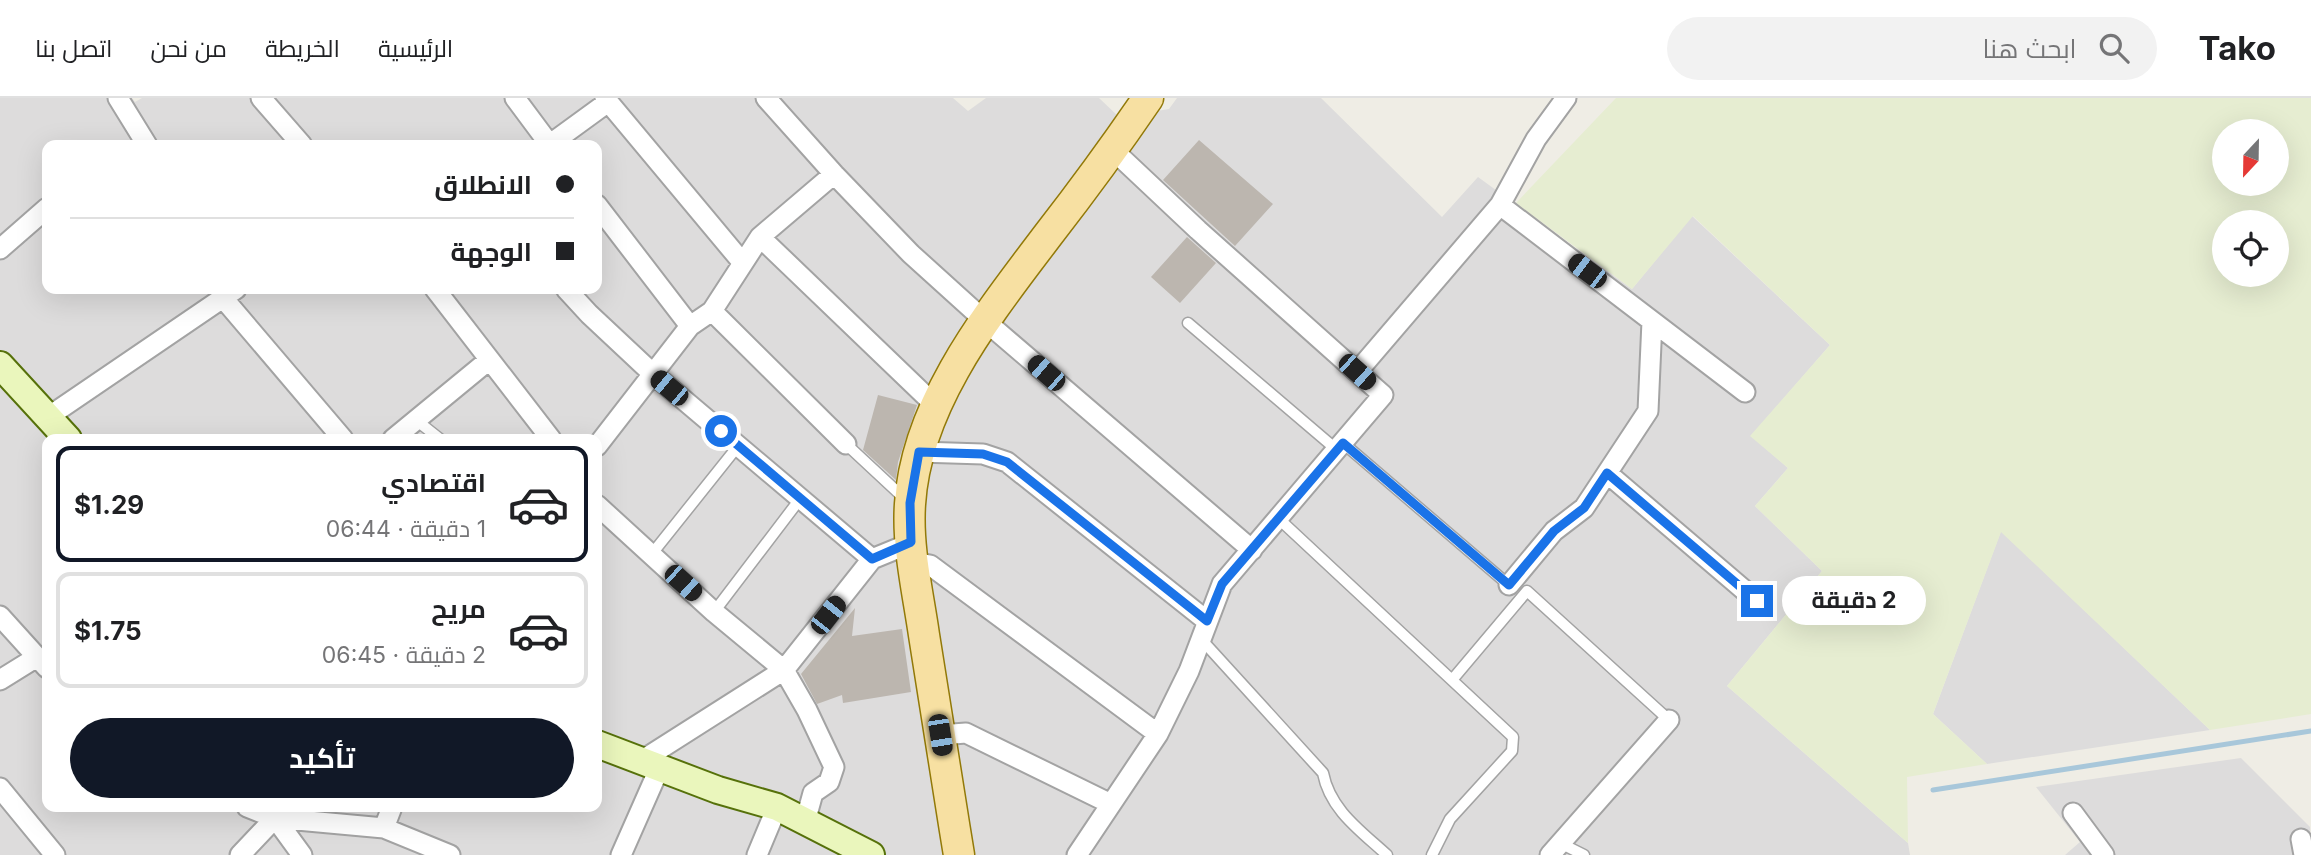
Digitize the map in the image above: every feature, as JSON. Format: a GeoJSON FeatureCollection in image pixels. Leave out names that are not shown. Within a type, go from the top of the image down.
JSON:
{"type":"FeatureCollection","features":[{"type":"Feature","properties":{"kind":"main road"},"geometry":{"type":"LineString","coordinates":[[959,855],[912,552],[910,503],[919,452],[936,406],[984,320],[1113,149],[1148,98]]}},
{"type":"Feature","properties":{"kind":"street"},"geometry":{"type":"LineString","coordinates":[[118,98],[144,140]]}},
{"type":"Feature","properties":{"kind":"street"},"geometry":{"type":"LineString","coordinates":[[261,98],[298,140]]}},
{"type":"Feature","properties":{"kind":"street"},"geometry":{"type":"LineString","coordinates":[[515,98],[546,140]]}},
{"type":"Feature","properties":{"kind":"street"},"geometry":{"type":"LineString","coordinates":[[766,98],[911,254],[1252,550]]}},
{"type":"Feature","properties":{"kind":"street"},"geometry":{"type":"LineString","coordinates":[[1357,372],[1500,205],[1536,139],[1566,98]]}},
{"type":"Feature","properties":{"kind":"street"},"geometry":{"type":"LineString","coordinates":[[556,140],[606,100],[742,262]]}},
{"type":"Feature","properties":{"kind":"street"},"geometry":{"type":"LineString","coordinates":[[1077,855],[1158,734],[1189,671],[1222,584],[1383,395],[1198,230],[1113,149]]}},
{"type":"Feature","properties":{"kind":"street"},"geometry":{"type":"LineString","coordinates":[[602,439],[690,326],[712,311],[760,237],[834,174]]}},
{"type":"Feature","properties":{"kind":"street"},"geometry":{"type":"LineString","coordinates":[[1500,205],[1745,391]]}},
{"type":"Feature","properties":{"kind":"street"},"geometry":{"type":"LineString","coordinates":[[0,249],[42,212]]}},
{"type":"Feature","properties":{"kind":"street"},"geometry":{"type":"LineString","coordinates":[[602,212],[690,326]]}},
{"type":"Feature","properties":{"kind":"street"},"geometry":{"type":"LineString","coordinates":[[760,237],[936,406]]}},
{"type":"Feature","properties":{"kind":"street"},"geometry":{"type":"LineString","coordinates":[[48,418],[228,294]]}},
{"type":"Feature","properties":{"kind":"street"},"geometry":{"type":"LineString","coordinates":[[234,294],[339,434]]}},
{"type":"Feature","properties":{"kind":"street"},"geometry":{"type":"LineString","coordinates":[[439,294],[547,434]]}},
{"type":"Feature","properties":{"kind":"street"},"geometry":{"type":"LineString","coordinates":[[571,294],[652,373],[872,559]]}},
{"type":"Feature","properties":{"kind":"street"},"geometry":{"type":"LineString","coordinates":[[712,311],[846,444]]}},
{"type":"Feature","properties":{"kind":"street"},"geometry":{"type":"LineString","coordinates":[[1515,591],[1554,531],[1584,508],[1648,411],[1652,321]]}},
{"type":"Feature","properties":{"kind":"street"},"geometry":{"type":"LineString","coordinates":[[399,434],[489,360]]}},
{"type":"Feature","properties":{"kind":"street"},"geometry":{"type":"LineString","coordinates":[[0,365],[63,434]]}},
{"type":"Feature","properties":{"kind":"street"},"geometry":{"type":"LineString","coordinates":[[919,452],[983,454],[1007,462],[1204,630]]}},
{"type":"Feature","properties":{"kind":"street"},"geometry":{"type":"LineString","coordinates":[[1607,473],[1757,601]]}},
{"type":"Feature","properties":{"kind":"street"},"geometry":{"type":"LineString","coordinates":[[602,510],[714,612],[784,670],[807,710],[834,767],[829,782],[813,793],[806,822]]}},
{"type":"Feature","properties":{"kind":"street"},"geometry":{"type":"LineString","coordinates":[[621,855],[650,765],[784,670],[872,559],[912,552],[1158,734]]}},
{"type":"Feature","properties":{"kind":"street"},"geometry":{"type":"LineString","coordinates":[[0,616],[42,663],[0,680]]}},
{"type":"Feature","properties":{"kind":"street"},"geometry":{"type":"LineString","coordinates":[[1555,849],[1669,720]]}},
{"type":"Feature","properties":{"kind":"street"},"geometry":{"type":"LineString","coordinates":[[940,735],[967,733],[1111,804]]}},
{"type":"Feature","properties":{"kind":"street"},"geometry":{"type":"LineString","coordinates":[[602,746],[718,790],[777,807],[872,855]]}},
{"type":"Feature","properties":{"kind":"street"},"geometry":{"type":"LineString","coordinates":[[0,788],[55,855]]}},
{"type":"Feature","properties":{"kind":"street"},"geometry":{"type":"LineString","coordinates":[[757,855],[777,807]]}},
{"type":"Feature","properties":{"kind":"street"},"geometry":{"type":"LineString","coordinates":[[260,812],[275,818],[384,828],[444,854]]}},
{"type":"Feature","properties":{"kind":"street"},"geometry":{"type":"LineString","coordinates":[[384,828],[390,812]]}},
{"type":"Feature","properties":{"kind":"street"},"geometry":{"type":"LineString","coordinates":[[2073,813],[2104,855]]}},
{"type":"Feature","properties":{"kind":"street"},"geometry":{"type":"LineString","coordinates":[[240,855],[275,818]]}},
{"type":"Feature","properties":{"kind":"street"},"geometry":{"type":"LineString","coordinates":[[275,818],[302,855]]}},
{"type":"Feature","properties":{"kind":"lane"},"geometry":{"type":"LineString","coordinates":[[1188,323],[1515,591],[1527,591],[1669,720]]}},
{"type":"Feature","properties":{"kind":"lane"},"geometry":{"type":"LineString","coordinates":[[416,420],[434,434]]}},
{"type":"Feature","properties":{"kind":"lane"},"geometry":{"type":"LineString","coordinates":[[846,444],[910,503]]}},
{"type":"Feature","properties":{"kind":"lane"},"geometry":{"type":"LineString","coordinates":[[651,555],[738,446]]}},
{"type":"Feature","properties":{"kind":"lane"},"geometry":{"type":"LineString","coordinates":[[714,612],[800,499]]}},
{"type":"Feature","properties":{"kind":"lane"},"geometry":{"type":"LineString","coordinates":[[1279,519],[1513,737],[1512,751],[1450,819],[1432,855]]}},
{"type":"Feature","properties":{"kind":"lane"},"geometry":{"type":"LineString","coordinates":[[1451,680],[1515,591]]}},
{"type":"Feature","properties":{"kind":"lane"},"geometry":{"type":"LineString","coordinates":[[1204,630],[1323,773],[1327,790],[1344,816],[1387,855]]}},
{"type":"Feature","properties":{"kind":"lane"},"geometry":{"type":"LineString","coordinates":[[1555,849],[1584,855]]}},
{"type":"Feature","properties":{"kind":"shaded area"},"geometry":{"type":"Polygon","coordinates":[[[0,98],[132,98],[135,102],[142,98],[953,98],[968,111],[986,98],[1099,98],[1119,117],[1169,109],[1177,98],[1321,98],[1442,217],[1478,177],[1632,289],[1692,216],[1830,345],[1751,436],[1788,468],[1755,506],[1822,571],[1727,686],[1908,843],[1910,855],[0,855],[0,98]]]}},
{"type":"Feature","properties":{"kind":"shaded area"},"geometry":{"type":"Polygon","coordinates":[[[2001,531],[2210,730],[1987,764],[1933,714],[2001,531]]]}},
{"type":"Feature","properties":{"kind":"shaded area"},"geometry":{"type":"Polygon","coordinates":[[[2241,758],[2310,827],[2311,855],[2065,855],[2080,842],[2036,787],[2241,758]]]}},
{"type":"Feature","properties":{"kind":"green space"},"geometry":{"type":"Polygon","coordinates":[[[1616,98],[2311,98],[2311,714],[2210,730],[2001,532],[1933,714],[1987,764],[1907,777],[1908,843],[1727,686],[1822,571],[1755,506],[1788,468],[1750,436],[1830,345],[1693,216],[1632,289],[1516,203],[1616,98]]]}},
{"type":"Feature","properties":{"kind":"building"},"geometry":{"type":"Polygon","coordinates":[[[1199,140],[1273,204],[1235,246],[1163,180],[1199,140]]]}},
{"type":"Feature","properties":{"kind":"building"},"geometry":{"type":"Polygon","coordinates":[[[1187,237],[1216,263],[1180,303],[1151,277],[1187,237]]]}},
{"type":"Feature","properties":{"kind":"building"},"geometry":{"type":"Polygon","coordinates":[[[878,395],[917,405],[898,462],[896,480],[863,450],[878,395]]]}},
{"type":"Feature","properties":{"kind":"building"},"geometry":{"type":"Polygon","coordinates":[[[855,608],[852,636],[902,629],[911,692],[843,703],[842,695],[817,704],[801,674],[855,608]]]}},
{"type":"Feature","properties":{"kind":"waterway"},"geometry":{"type":"LineString","coordinates":[[1933,790],[2311,731]]}},
{"type":"Feature","properties":{"kind":"route"},"geometry":{"type":"LineString","coordinates":[[721,431],[872,559],[911,542],[910,503],[919,452],[983,454],[1007,462],[1207,621],[1222,584],[1343,443],[1509,585],[1554,531],[1584,508],[1607,473],[1757,601]]}}]}
